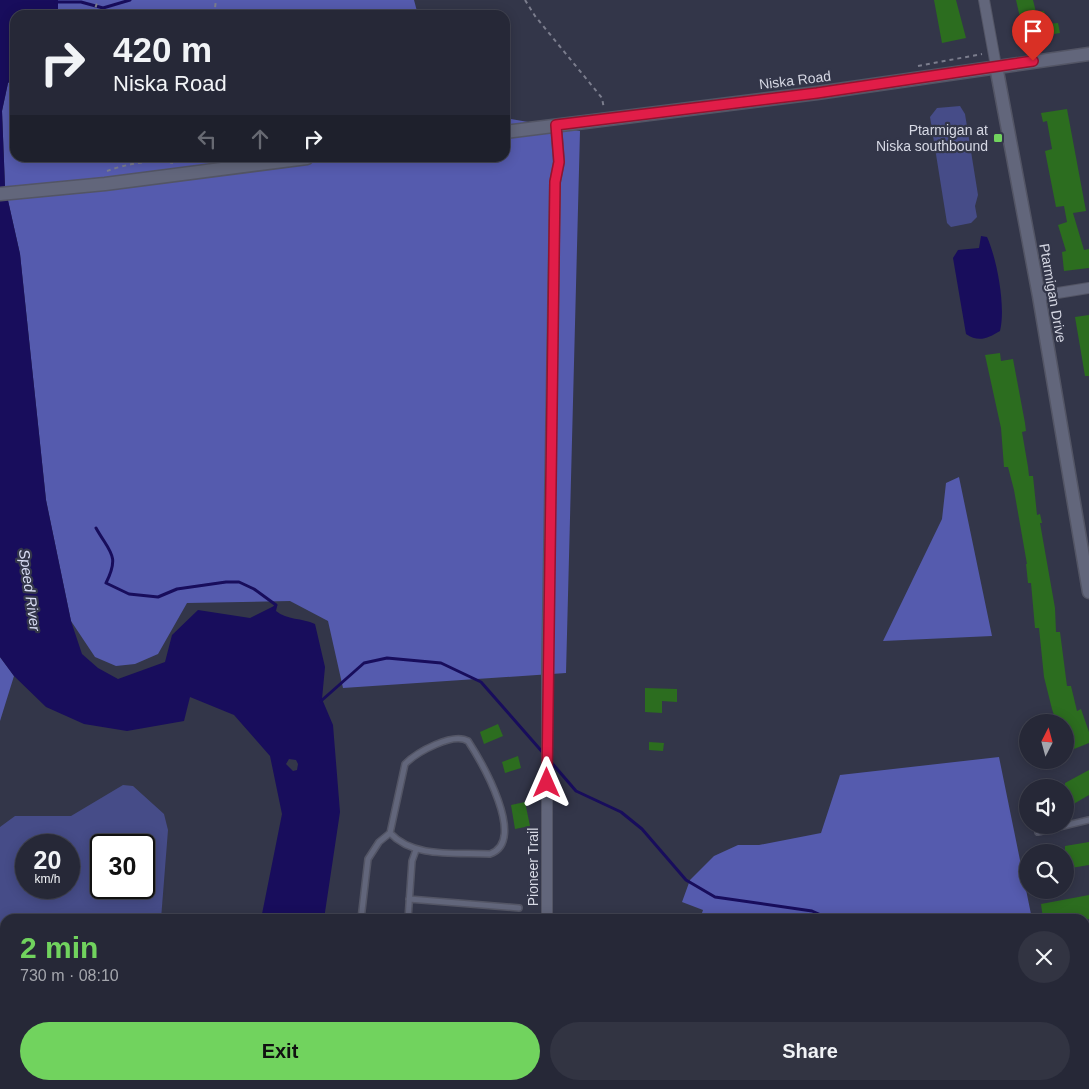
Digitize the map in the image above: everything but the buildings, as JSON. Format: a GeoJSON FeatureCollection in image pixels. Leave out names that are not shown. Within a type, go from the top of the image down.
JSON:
{"type":"FeatureCollection","features":[{"type":"Feature","properties":{"kind":"street","name":"Ptarmigan Drive"},"geometry":{"type":"LineString","coordinates":[[984,0],[1039,296],[1089,592]]}},
{"type":"Feature","properties":{"kind":"street","name":"Niska Road"},"geometry":{"type":"LineString","coordinates":[[510,131],[817,93],[1089,54]]}},
{"type":"Feature","properties":{"kind":"street","name":"Pioneer Trail"},"geometry":{"type":"LineString","coordinates":[[547,914],[547,751],[555,182],[559,162],[556,125]]}},
{"type":"Feature","properties":{"kind":"street"},"geometry":{"type":"LineString","coordinates":[[6,193],[105,184],[276,162]]}},
{"type":"Feature","properties":{"kind":"street"},"geometry":{"type":"LineString","coordinates":[[1039,296],[1089,288]]}},
{"type":"Feature","properties":{"kind":"lane"},"geometry":{"type":"LineString","coordinates":[[362,914],[368,859],[378,842],[390,834],[405,764],[427,748],[448,740],[463,738],[475,752],[499,799],[504,823],[502,845],[498,851],[490,854],[416,850],[396,840],[390,834]]}},
{"type":"Feature","properties":{"kind":"lane"},"geometry":{"type":"LineString","coordinates":[[1074,824],[1089,820]]}},
{"type":"Feature","properties":{"kind":"lane"},"geometry":{"type":"LineString","coordinates":[[408,914],[416,850]]}},
{"type":"Feature","properties":{"kind":"lane"},"geometry":{"type":"LineString","coordinates":[[409,899],[518,908]]}},
{"type":"Feature","properties":{"kind":"path"},"geometry":{"type":"LineString","coordinates":[[525,0],[602,98],[606,119]]}},
{"type":"Feature","properties":{"kind":"path"},"geometry":{"type":"LineString","coordinates":[[105,172],[117,168],[156,162]]}},
{"type":"Feature","properties":{"kind":"path"},"geometry":{"type":"LineString","coordinates":[[171,162],[180,163]]}},
{"type":"Feature","properties":{"kind":"shaded area"},"geometry":{"type":"Polygon","coordinates":[[[58,0],[414,0],[417,10],[58,10],[58,0]]]}},
{"type":"Feature","properties":{"kind":"shaded area"},"geometry":{"type":"Polygon","coordinates":[[[10,81],[10,162],[510,162],[510,119],[580,131],[566,673],[343,688],[328,621],[290,601],[187,603],[158,654],[135,664],[116,666],[95,657],[71,621],[46,500],[20,254],[5,187],[2,111],[10,81]]]}},
{"type":"Feature","properties":{"kind":"shaded area"},"geometry":{"type":"Polygon","coordinates":[[[960,106],[965,114],[978,195],[975,206],[977,217],[971,223],[951,227],[947,223],[930,117],[937,108],[960,106]]]}},
{"type":"Feature","properties":{"kind":"shaded area"},"geometry":{"type":"Polygon","coordinates":[[[959,477],[992,636],[883,641],[942,519],[946,483],[959,477]]]}},
{"type":"Feature","properties":{"kind":"shaded area"},"geometry":{"type":"Polygon","coordinates":[[[0,657],[14,676],[0,721],[0,657]]]}},
{"type":"Feature","properties":{"kind":"shaded area"},"geometry":{"type":"Polygon","coordinates":[[[999,757],[1019,855],[1019,899],[1028,899],[1031,914],[702,914],[703,910],[682,902],[690,880],[714,856],[738,845],[759,845],[821,833],[840,775],[999,757]]]}},
{"type":"Feature","properties":{"kind":"shaded area"},"geometry":{"type":"Polygon","coordinates":[[[123,785],[133,786],[164,814],[168,830],[161,914],[0,914],[0,827],[15,816],[71,816],[123,785]]]}},
{"type":"Feature","properties":{"kind":"water","name":"Speed River"},"geometry":{"type":"Polygon","coordinates":[[[0,0],[58,0],[58,10],[10,10],[10,81],[2,111],[5,187],[20,254],[46,500],[71,621],[82,654],[98,668],[118,679],[165,662],[172,635],[198,610],[250,618],[276,605],[276,611],[280,614],[315,624],[325,667],[322,699],[333,725],[340,812],[325,914],[262,914],[282,814],[270,756],[234,715],[190,697],[184,721],[127,731],[84,724],[46,707],[14,676],[0,657],[0,0]],[[289,759],[286,764],[293,771],[297,770],[298,764],[296,760],[289,759]]]}},
{"type":"Feature","properties":{"kind":"water"},"geometry":{"type":"Polygon","coordinates":[[[981,236],[987,237],[994,258],[1001,297],[1002,321],[1000,331],[979,339],[966,334],[953,258],[958,250],[979,248],[981,236]]]}},
{"type":"Feature","properties":{"kind":"waterway"},"geometry":{"type":"LineString","coordinates":[[56,2],[81,2],[103,8],[130,0]]}},
{"type":"Feature","properties":{"kind":"waterway"},"geometry":{"type":"LineString","coordinates":[[96,528],[109,549],[113,560],[106,583],[129,594],[158,597],[177,589],[239,582],[254,589],[276,605],[274,609]]}},
{"type":"Feature","properties":{"kind":"waterway"},"geometry":{"type":"LineString","coordinates":[[321,701],[364,663],[387,658],[441,663],[481,682],[545,755]]}},
{"type":"Feature","properties":{"kind":"waterway"},"geometry":{"type":"LineString","coordinates":[[551,762],[576,791],[621,812],[642,829],[686,880],[715,897],[812,911],[819,914]]}},
{"type":"Feature","properties":{"kind":"place","name":"Ptarmigan at Niska southbound"},"geometry":{"type":"Point","coordinates":[998,138]}},
{"type":"Feature","properties":{"kind":"route"},"geometry":{"type":"LineString","coordinates":[[547,783],[547,669],[555,182],[559,162],[559,143],[556,125],[817,93],[1033,61]]}}]}
